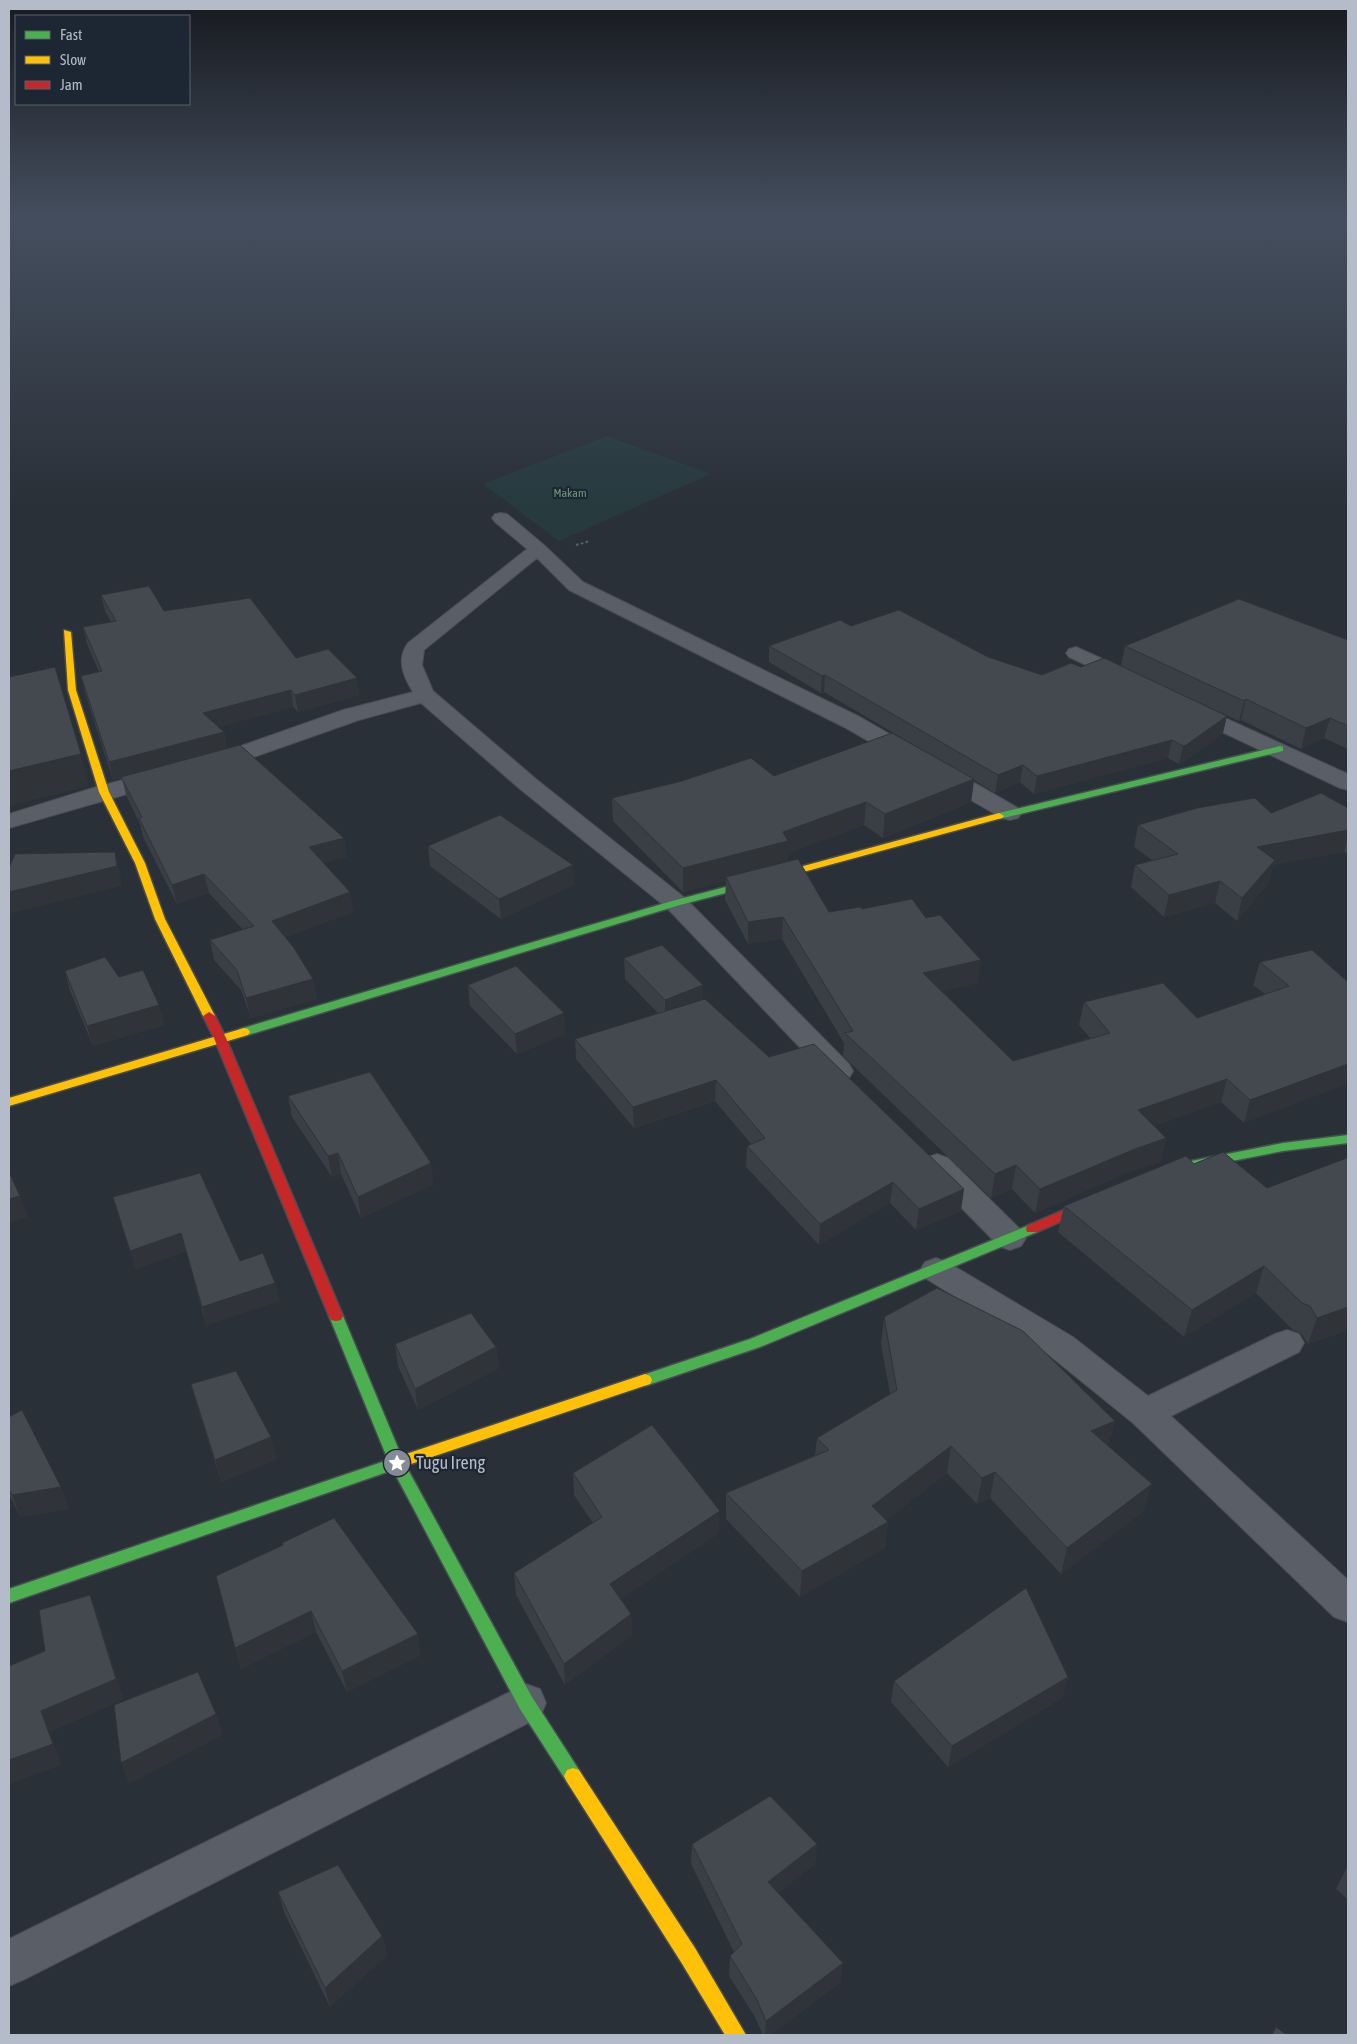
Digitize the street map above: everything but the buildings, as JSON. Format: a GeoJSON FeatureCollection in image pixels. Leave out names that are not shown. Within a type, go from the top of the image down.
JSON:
{"type":"FeatureCollection","features":[{"type":"Feature","properties":{"kind":"street"},"geometry":{"type":"LineString","coordinates":[[501,518],[538,549],[576,586],[852,722],[1010,813]]}},
{"type":"Feature","properties":{"kind":"street"},"geometry":{"type":"LineString","coordinates":[[538,549],[415,647],[411,654],[415,679],[425,695],[528,784],[676,903],[856,1088]]}},
{"type":"Feature","properties":{"kind":"street"},"geometry":{"type":"LineString","coordinates":[[67,632],[72,690],[104,792],[140,864],[160,919],[220,1038],[397,1463],[526,1703],[688,1955],[736,2035]]}},
{"type":"Feature","properties":{"kind":"street"},"geometry":{"type":"LineString","coordinates":[[1076,653],[1148,688]]}},
{"type":"Feature","properties":{"kind":"street"},"geometry":{"type":"LineString","coordinates":[[9,821],[104,792],[223,761],[351,715],[425,695]]}},
{"type":"Feature","properties":{"kind":"street"},"geometry":{"type":"LineString","coordinates":[[1174,700],[1348,783]]}},
{"type":"Feature","properties":{"kind":"street"},"geometry":{"type":"LineString","coordinates":[[9,1102],[676,903],[838,861],[1010,813],[1280,749]]}},
{"type":"Feature","properties":{"kind":"street"},"geometry":{"type":"LineString","coordinates":[[1183,1167],[1233,1155],[1348,1139]]}},
{"type":"Feature","properties":{"kind":"street"},"geometry":{"type":"LineString","coordinates":[[922,1150],[1010,1238]]}},
{"type":"Feature","properties":{"kind":"street"},"geometry":{"type":"LineString","coordinates":[[9,1596],[397,1463],[756,1343],[936,1270],[1106,1197]]}},
{"type":"Feature","properties":{"kind":"street"},"geometry":{"type":"LineString","coordinates":[[936,1270],[1061,1346],[1145,1413],[1348,1605]]}},
{"type":"Feature","properties":{"kind":"street"},"geometry":{"type":"LineString","coordinates":[[1145,1413],[1287,1343]]}},
{"type":"Feature","properties":{"kind":"street"},"geometry":{"type":"LineString","coordinates":[[9,1963],[526,1703]]}},
{"type":"Feature","properties":{"kind":"green space","name":"Makam"},"geometry":{"type":"Polygon","coordinates":[[[607,436],[711,474],[559,541],[483,484],[607,436]]]}},
{"type":"Feature","properties":{"kind":"traffic: fast"},"geometry":{"type":"LineString","coordinates":[[999,816],[1280,749]]}},
{"type":"Feature","properties":{"kind":"traffic: fast"},"geometry":{"type":"LineString","coordinates":[[244,1032],[676,903],[737,887]]}},
{"type":"Feature","properties":{"kind":"traffic: fast"},"geometry":{"type":"LineString","coordinates":[[1191,1165],[1283,1147],[1348,1139]]}},
{"type":"Feature","properties":{"kind":"traffic: fast"},"geometry":{"type":"LineString","coordinates":[[645,1380],[755,1343],[1032,1229]]}},
{"type":"Feature","properties":{"kind":"traffic: fast"},"geometry":{"type":"LineString","coordinates":[[336,1316],[397,1463],[526,1703],[573,1776]]}},
{"type":"Feature","properties":{"kind":"traffic: fast"},"geometry":{"type":"LineString","coordinates":[[9,1596],[402,1461]]}},
{"type":"Feature","properties":{"kind":"traffic: slow"},"geometry":{"type":"LineString","coordinates":[[67,632],[72,690],[104,792],[140,863],[160,919],[209,1016]]}},
{"type":"Feature","properties":{"kind":"traffic: slow"},"geometry":{"type":"LineString","coordinates":[[737,887],[999,816]]}},
{"type":"Feature","properties":{"kind":"traffic: slow"},"geometry":{"type":"LineString","coordinates":[[9,1102],[244,1032]]}},
{"type":"Feature","properties":{"kind":"traffic: slow"},"geometry":{"type":"LineString","coordinates":[[402,1461],[645,1380]]}},
{"type":"Feature","properties":{"kind":"traffic: slow"},"geometry":{"type":"LineString","coordinates":[[573,1776],[688,1955],[736,2035]]}},
{"type":"Feature","properties":{"kind":"traffic: jam"},"geometry":{"type":"LineString","coordinates":[[209,1016],[220,1038],[336,1316]]}},
{"type":"Feature","properties":{"kind":"traffic: jam"},"geometry":{"type":"LineString","coordinates":[[1032,1229],[1097,1201]]}},
{"type":"Feature","properties":{"kind":"place","name":"Tugu Ireng"},"geometry":{"type":"Point","coordinates":[397,1463]}}]}
